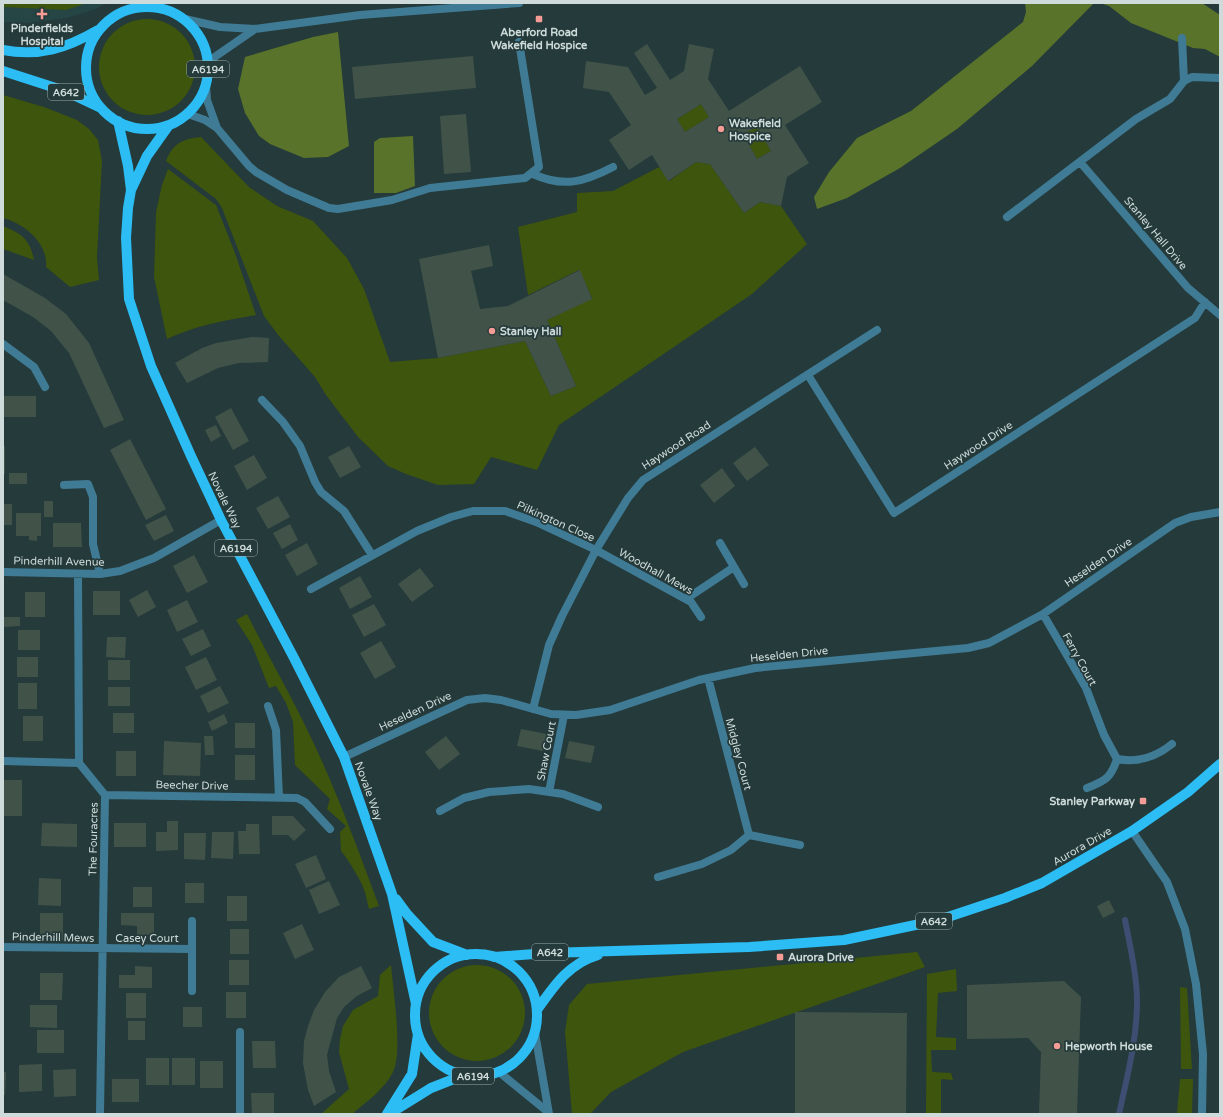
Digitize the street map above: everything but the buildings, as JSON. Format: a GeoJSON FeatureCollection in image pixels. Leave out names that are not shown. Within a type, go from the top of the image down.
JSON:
{"type":"FeatureCollection","features":[{"type":"Feature","properties":{"kind":"main road","name":"A6194"},"geometry":{"type":"LineString","coordinates":[[166,3],[173,12]]}},
{"type":"Feature","properties":{"kind":"main road","name":"A6194"},"geometry":{"type":"LineString","coordinates":[[156,7],[173,12],[185,19],[194,28],[201,39],[208,63],[206,86],[201,97],[188,114],[170,125],[152,129],[134,128],[118,121],[101,108],[90,88],[87,77],[87,59],[92,42],[101,27],[123,8],[156,7]]}},
{"type":"Feature","properties":{"kind":"main road"},"geometry":{"type":"LineString","coordinates":[[3,50],[18,53],[66,47],[101,27]]}},
{"type":"Feature","properties":{"kind":"main road","name":"A642"},"geometry":{"type":"LineString","coordinates":[[3,71],[65,91],[101,108]]}},
{"type":"Feature","properties":{"kind":"main road","name":"Novale Way"},"geometry":{"type":"LineString","coordinates":[[118,121],[128,166],[131,190]]}},
{"type":"Feature","properties":{"kind":"main road","name":"Novale Way"},"geometry":{"type":"LineString","coordinates":[[170,125],[147,156],[131,190],[126,238],[129,299],[151,366],[221,520],[344,757],[392,894],[416,1004]]}},
{"type":"Feature","properties":{"kind":"main road","name":"Aurora Drive"},"geometry":{"type":"LineString","coordinates":[[494,957],[547,952],[607,952],[749,947],[849,940],[939,920],[1005,898],[1042,883],[1132,831],[1188,792],[1220,764]]}},
{"type":"Feature","properties":{"kind":"main road","name":"Novale Way"},"geometry":{"type":"LineString","coordinates":[[392,894],[407,914],[433,942],[468,955]]}},
{"type":"Feature","properties":{"kind":"main road","name":"Aurora Drive"},"geometry":{"type":"LineString","coordinates":[[537,1010],[560,978],[571,968],[588,958],[607,952]]}},
{"type":"Feature","properties":{"kind":"main road","name":"A6194"},"geometry":{"type":"LineString","coordinates":[[468,955],[494,957],[517,970],[527,982],[534,995],[537,1010],[534,1032],[530,1045],[522,1056],[499,1072],[487,1076],[464,1076],[431,1088],[388,1114],[412,1074],[418,1034],[416,1004],[419,994],[430,976],[450,960],[468,955]]}},
{"type":"Feature","properties":{"kind":"main road","name":"A6194"},"geometry":{"type":"LineString","coordinates":[[418,1034],[424,1047],[434,1059],[445,1068],[464,1076]]}},
{"type":"Feature","properties":{"kind":"street"},"geometry":{"type":"LineString","coordinates":[[185,19],[220,27],[255,29],[360,15],[519,3]]}},
{"type":"Feature","properties":{"kind":"street"},"geometry":{"type":"LineString","coordinates":[[208,63],[255,29]]}},
{"type":"Feature","properties":{"kind":"street"},"geometry":{"type":"LineString","coordinates":[[1182,38],[1184,81]]}},
{"type":"Feature","properties":{"kind":"street"},"geometry":{"type":"LineString","coordinates":[[188,114],[205,120],[218,128],[256,172],[287,190],[329,208],[338,209],[392,200],[430,188],[525,178],[533,174],[539,167],[519,42]]}},
{"type":"Feature","properties":{"kind":"street"},"geometry":{"type":"LineString","coordinates":[[1007,216],[1136,119],[1170,99],[1184,81],[1192,77],[1220,78]]}},
{"type":"Feature","properties":{"kind":"street"},"geometry":{"type":"LineString","coordinates":[[206,86],[207,100],[218,128]]}},
{"type":"Feature","properties":{"kind":"street","name":"Stanley Hall Drive"},"geometry":{"type":"LineString","coordinates":[[1080,162],[1188,288],[1220,315]]}},
{"type":"Feature","properties":{"kind":"street"},"geometry":{"type":"LineString","coordinates":[[533,174],[550,181],[579,181],[593,178],[613,167]]}},
{"type":"Feature","properties":{"kind":"street","name":"Haywood Drive"},"geometry":{"type":"LineString","coordinates":[[808,375],[894,513],[1195,318],[1205,302]]}},
{"type":"Feature","properties":{"kind":"street","name":"Haywood Road"},"geometry":{"type":"LineString","coordinates":[[533,709],[549,645],[562,616],[596,550],[628,498],[643,480],[877,330]]}},
{"type":"Feature","properties":{"kind":"street"},"geometry":{"type":"LineString","coordinates":[[3,344],[34,367],[44,387]]}},
{"type":"Feature","properties":{"kind":"street"},"geometry":{"type":"LineString","coordinates":[[262,400],[283,422],[300,446],[314,482],[321,492],[344,511],[372,555]]}},
{"type":"Feature","properties":{"kind":"street"},"geometry":{"type":"LineString","coordinates":[[64,485],[88,484],[93,497],[92,544],[100,574]]}},
{"type":"Feature","properties":{"kind":"street","name":"Pilkington Close"},"geometry":{"type":"LineString","coordinates":[[311,589],[417,531],[451,516],[473,511],[505,511],[536,522],[596,550]]}},
{"type":"Feature","properties":{"kind":"street","name":"Heselden Drive"},"geometry":{"type":"LineString","coordinates":[[344,757],[467,700],[484,698],[501,700],[551,714],[576,715],[610,710],[708,678],[748,669],[968,648],[989,643],[1043,614],[1175,523],[1191,516],[1220,512]]}},
{"type":"Feature","properties":{"kind":"street","name":"Pinderhill Avenue"},"geometry":{"type":"LineString","coordinates":[[3,572],[100,574],[120,571],[134,567],[174,547],[221,520]]}},
{"type":"Feature","properties":{"kind":"street"},"geometry":{"type":"LineString","coordinates":[[720,543],[744,584]]}},
{"type":"Feature","properties":{"kind":"street","name":"Woodhall Mews"},"geometry":{"type":"LineString","coordinates":[[596,550],[691,602],[701,617]]}},
{"type":"Feature","properties":{"kind":"street"},"geometry":{"type":"LineString","coordinates":[[686,600],[734,568]]}},
{"type":"Feature","properties":{"kind":"street"},"geometry":{"type":"LineString","coordinates":[[3,761],[79,763],[78,574]]}},
{"type":"Feature","properties":{"kind":"street","name":"Ferry Court"},"geometry":{"type":"LineString","coordinates":[[1043,614],[1086,688],[1104,735],[1117,758]]}},
{"type":"Feature","properties":{"kind":"street","name":"Midgley Court"},"geometry":{"type":"LineString","coordinates":[[708,678],[749,835]]}},
{"type":"Feature","properties":{"kind":"street"},"geometry":{"type":"LineString","coordinates":[[268,706],[276,730],[279,797]]}},
{"type":"Feature","properties":{"kind":"street","name":"Shaw Court"},"geometry":{"type":"LineString","coordinates":[[549,792],[564,715]]}},
{"type":"Feature","properties":{"kind":"street"},"geometry":{"type":"LineString","coordinates":[[1087,788],[1106,780],[1113,770],[1117,758],[1146,758],[1156,755],[1172,744]]}},
{"type":"Feature","properties":{"kind":"street","name":"The Fouracres"},"geometry":{"type":"LineString","coordinates":[[79,763],[105,795],[100,1114]]}},
{"type":"Feature","properties":{"kind":"street","name":"Shaw Court"},"geometry":{"type":"LineString","coordinates":[[440,811],[464,798],[489,792],[529,789],[563,794],[598,807]]}},
{"type":"Feature","properties":{"kind":"street","name":"Beecher Drive"},"geometry":{"type":"LineString","coordinates":[[105,795],[297,798],[305,802],[330,829]]}},
{"type":"Feature","properties":{"kind":"street"},"geometry":{"type":"LineString","coordinates":[[1132,831],[1167,882],[1185,929],[1196,984],[1203,1054],[1202,1114]]}},
{"type":"Feature","properties":{"kind":"street"},"geometry":{"type":"LineString","coordinates":[[658,877],[708,861],[731,850],[749,835],[800,845]]}},
{"type":"Feature","properties":{"kind":"street","name":"Casey Court"},"geometry":{"type":"LineString","coordinates":[[192,921],[192,991]]}},
{"type":"Feature","properties":{"kind":"street","name":"Pinderhill Mews"},"geometry":{"type":"LineString","coordinates":[[3,947],[102,949]]}},
{"type":"Feature","properties":{"kind":"street","name":"Casey Court"},"geometry":{"type":"LineString","coordinates":[[102,949],[192,949]]}},
{"type":"Feature","properties":{"kind":"street"},"geometry":{"type":"LineString","coordinates":[[240,1032],[240,1114]]}},
{"type":"Feature","properties":{"kind":"street"},"geometry":{"type":"LineString","coordinates":[[534,1032],[549,1113]]}},
{"type":"Feature","properties":{"kind":"street"},"geometry":{"type":"LineString","coordinates":[[499,1072],[549,1113]]}},
{"type":"Feature","properties":{"kind":"shaded area","name":"Pinderfields Hospital"},"geometry":{"type":"Polygon","coordinates":[[[3,3],[106,3],[96,9],[66,18],[28,23],[3,22],[3,3]]]}},
{"type":"Feature","properties":{"kind":"green space"},"geometry":{"type":"Polygon","coordinates":[[[3,3],[87,3],[66,10],[3,7],[3,3]]]}},
{"type":"Feature","properties":{"kind":"green space"},"geometry":{"type":"Polygon","coordinates":[[[1025,3],[1094,3],[1032,66],[957,129],[900,168],[847,198],[817,209],[814,197],[829,172],[857,138],[911,111],[1023,22],[1026,12],[1025,3]]]}},
{"type":"Feature","properties":{"kind":"green space"},"geometry":{"type":"Polygon","coordinates":[[[1100,3],[1202,3],[1220,15],[1220,57],[1205,49],[1193,48],[1131,23],[1109,6],[1100,3]]]}},
{"type":"Feature","properties":{"kind":"green space"},"geometry":{"type":"Polygon","coordinates":[[[147,19],[166,22],[181,33],[192,48],[195,67],[192,86],[181,101],[166,112],[147,115],[128,112],[113,101],[102,86],[99,67],[102,48],[113,33],[128,22],[147,19]]]}},
{"type":"Feature","properties":{"kind":"green space"},"geometry":{"type":"Polygon","coordinates":[[[338,32],[349,146],[328,157],[304,158],[270,144],[259,136],[245,113],[238,89],[245,57],[313,37],[338,32]]]}},
{"type":"Feature","properties":{"kind":"green space"},"geometry":{"type":"Polygon","coordinates":[[[3,95],[44,107],[77,120],[89,129],[98,140],[102,161],[97,257],[99,280],[70,287],[46,267],[46,258],[43,250],[34,236],[19,225],[3,218],[3,95]]]}},
{"type":"Feature","properties":{"kind":"green space"},"geometry":{"type":"Polygon","coordinates":[[[701,104],[709,117],[685,132],[677,119],[701,104]]]}},
{"type":"Feature","properties":{"kind":"green space"},"geometry":{"type":"Polygon","coordinates":[[[757,127],[771,151],[757,159],[743,134],[757,127]]]}},
{"type":"Feature","properties":{"kind":"green space"},"geometry":{"type":"Polygon","coordinates":[[[413,136],[415,186],[396,193],[374,193],[374,142],[380,138],[413,136]]]}},
{"type":"Feature","properties":{"kind":"green space"},"geometry":{"type":"Polygon","coordinates":[[[201,137],[249,187],[277,206],[313,221],[347,258],[364,289],[390,362],[438,358],[525,341],[551,396],[576,386],[547,320],[592,298],[579,270],[528,295],[518,227],[577,212],[577,193],[613,191],[659,167],[669,181],[696,162],[710,164],[744,213],[760,202],[781,206],[807,244],[752,294],[559,425],[537,470],[491,457],[474,484],[438,485],[388,466],[358,437],[326,395],[315,377],[279,336],[264,316],[222,208],[216,199],[166,161],[172,150],[179,143],[189,139],[201,137]]]}},
{"type":"Feature","properties":{"kind":"green space"},"geometry":{"type":"Polygon","coordinates":[[[168,169],[216,205],[235,253],[256,315],[200,327],[167,339],[154,277],[156,212],[162,185],[168,169]]]}},
{"type":"Feature","properties":{"kind":"green space"},"geometry":{"type":"Polygon","coordinates":[[[3,226],[24,238],[30,247],[34,260],[3,249],[3,226]]]}},
{"type":"Feature","properties":{"kind":"green space"},"geometry":{"type":"Polygon","coordinates":[[[247,614],[303,721],[324,766],[344,813],[379,906],[369,909],[362,884],[341,851],[340,832],[346,826],[327,809],[330,799],[295,765],[293,722],[286,703],[276,686],[269,688],[252,645],[236,620],[247,614]]]}},
{"type":"Feature","properties":{"kind":"green space"},"geometry":{"type":"Polygon","coordinates":[[[917,952],[925,967],[683,1052],[611,1092],[590,1114],[572,1114],[565,1032],[569,1005],[587,984],[917,952]]]}},
{"type":"Feature","properties":{"kind":"green space"},"geometry":{"type":"Polygon","coordinates":[[[391,965],[397,1036],[396,1063],[393,1072],[380,1090],[352,1114],[321,1114],[349,1089],[339,1052],[343,1026],[353,1010],[378,996],[380,975],[391,965]]]}},
{"type":"Feature","properties":{"kind":"green space"},"geometry":{"type":"Polygon","coordinates":[[[477,965],[496,968],[511,979],[522,994],[525,1013],[522,1032],[511,1047],[496,1058],[477,1061],[458,1058],[443,1047],[432,1032],[429,1013],[432,994],[443,979],[458,968],[477,965]]]}},
{"type":"Feature","properties":{"kind":"green space"},"geometry":{"type":"Polygon","coordinates":[[[956,969],[957,991],[938,993],[936,1037],[956,1038],[956,1050],[931,1050],[932,1072],[951,1073],[953,1080],[941,1079],[941,1114],[926,1114],[927,974],[956,969]]]}},
{"type":"Feature","properties":{"kind":"green space"},"geometry":{"type":"Polygon","coordinates":[[[1180,987],[1187,988],[1192,1069],[1181,1069],[1180,987]]]}},
{"type":"Feature","properties":{"kind":"green space"},"geometry":{"type":"Polygon","coordinates":[[[1180,1079],[1193,1079],[1192,1114],[1177,1114],[1180,1079]]]}},
{"type":"Feature","properties":{"kind":"waterway"},"geometry":{"type":"LineString","coordinates":[[1119,1114],[1128,1072],[1137,1016],[1135,971],[1125,920]]}},
{"type":"Feature","properties":{"kind":"place","name":"Pinderfields Hospital"},"geometry":{"type":"Point","coordinates":[42,14]}},
{"type":"Feature","properties":{"kind":"place","name":"Aberford Road Wakefield Hospice"},"geometry":{"type":"Point","coordinates":[539,19]}},
{"type":"Feature","properties":{"kind":"place","name":"Wakefield Hospice"},"geometry":{"type":"Point","coordinates":[721,129]}},
{"type":"Feature","properties":{"kind":"place","name":"Stanley Hall"},"geometry":{"type":"Point","coordinates":[492,331]}},
{"type":"Feature","properties":{"kind":"place","name":"Stanley Parkway"},"geometry":{"type":"Point","coordinates":[1143,801]}},
{"type":"Feature","properties":{"kind":"place","name":"Aurora Drive"},"geometry":{"type":"Point","coordinates":[780,957]}},
{"type":"Feature","properties":{"kind":"place","name":"Hepworth House"},"geometry":{"type":"Point","coordinates":[1057,1046]}}]}
